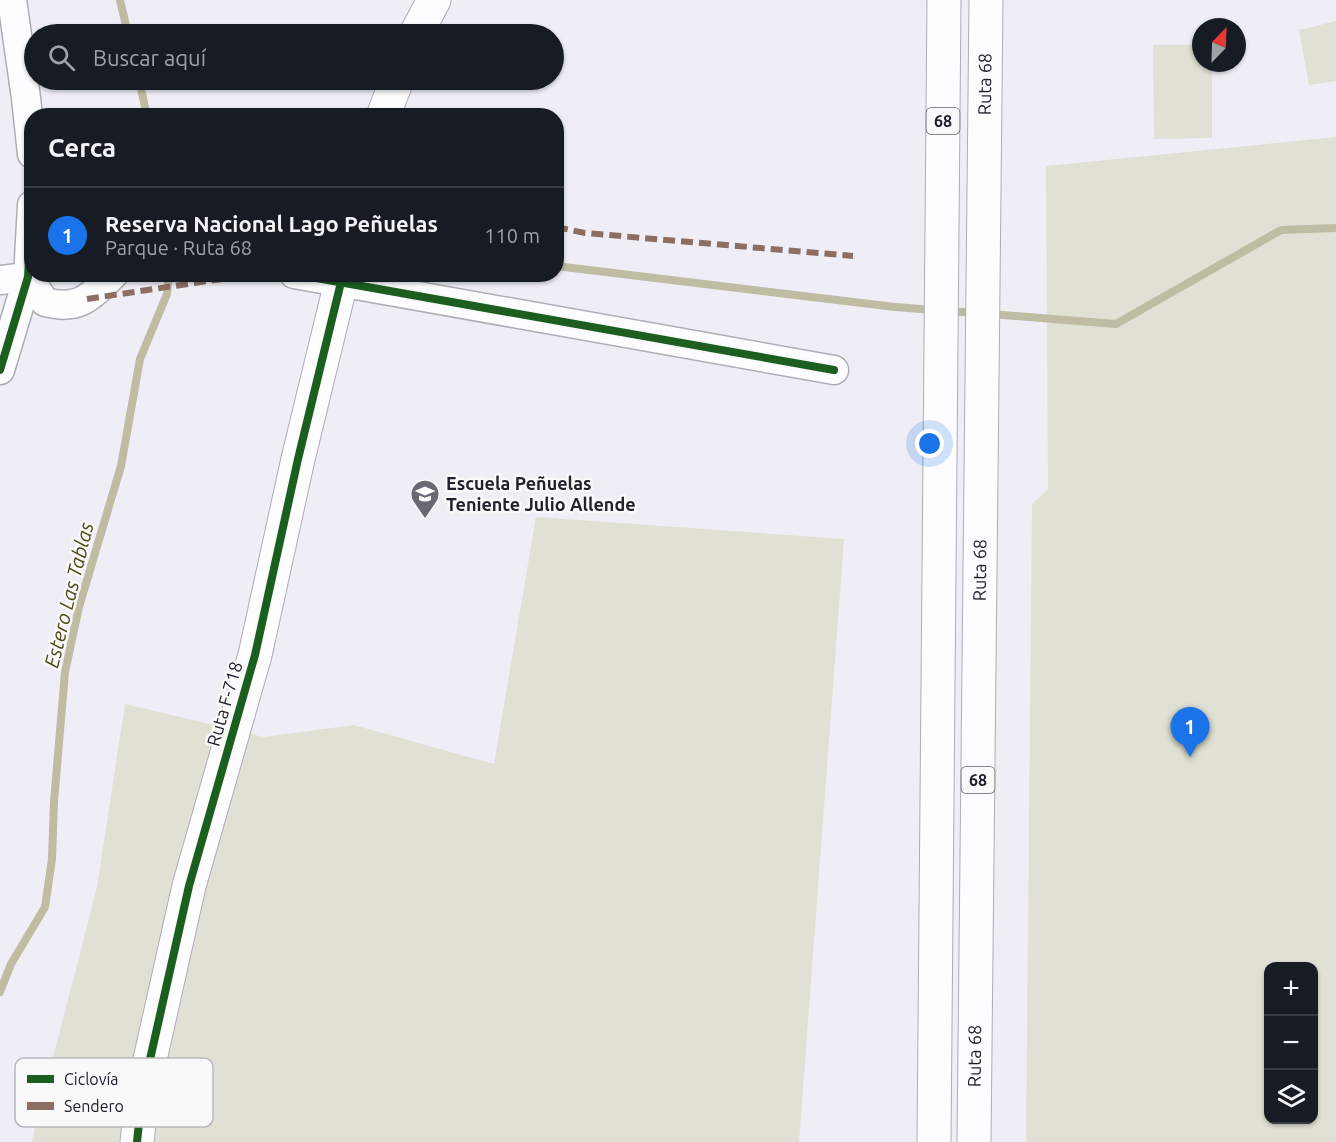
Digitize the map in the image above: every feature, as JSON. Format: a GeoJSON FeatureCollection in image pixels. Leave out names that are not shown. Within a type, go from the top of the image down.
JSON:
{"type":"FeatureCollection","features":[{"type":"Feature","properties":{"kind":"main road"},"geometry":{"type":"LineString","coordinates":[[421,24],[434,0]]}},
{"type":"Feature","properties":{"kind":"main road","name":"68"},"geometry":{"type":"LineString","coordinates":[[934,1142],[944,0]]}},
{"type":"Feature","properties":{"kind":"main road","name":"Ruta 68"},"geometry":{"type":"LineString","coordinates":[[974,1142],[986,0]]}},
{"type":"Feature","properties":{"kind":"main road"},"geometry":{"type":"LineString","coordinates":[[387,108],[393,90]]}},
{"type":"Feature","properties":{"kind":"main road","name":"Ruta F-718"},"geometry":{"type":"LineString","coordinates":[[150,1058],[189,886],[255,655],[298,459],[341,282]]}},
{"type":"Feature","properties":{"kind":"main road","name":"Ruta F-718"},"geometry":{"type":"LineString","coordinates":[[137,1142],[139,1127]]}},
{"type":"Feature","properties":{"kind":"street"},"geometry":{"type":"LineString","coordinates":[[12,0],[24,84]]}},
{"type":"Feature","properties":{"kind":"street"},"geometry":{"type":"LineString","coordinates":[[25,90],[27,108]]}},
{"type":"Feature","properties":{"kind":"street"},"geometry":{"type":"LineString","coordinates":[[0,280],[24,277]]}},
{"type":"Feature","properties":{"kind":"street"},"geometry":{"type":"LineString","coordinates":[[0,370],[26,282]]}},
{"type":"Feature","properties":{"kind":"street"},"geometry":{"type":"LineString","coordinates":[[31,282],[45,302],[62,307],[87,299],[105,282]]}},
{"type":"Feature","properties":{"kind":"street"},"geometry":{"type":"LineString","coordinates":[[358,282],[834,370]]}},
{"type":"Feature","properties":{"kind":"shaded area"},"geometry":{"type":"Polygon","coordinates":[[[1336,21],[1336,81],[1309,85],[1299,30],[1336,21]]]}},
{"type":"Feature","properties":{"kind":"shaded area"},"geometry":{"type":"Polygon","coordinates":[[[1153,45],[1192,45],[1192,72],[1212,72],[1212,138],[1154,139],[1153,45]]]}},
{"type":"Feature","properties":{"kind":"shaded area"},"geometry":{"type":"Polygon","coordinates":[[[1336,137],[1336,1142],[1026,1142],[1032,504],[1048,489],[1046,166],[1336,137]]]}},
{"type":"Feature","properties":{"kind":"shaded area"},"geometry":{"type":"Polygon","coordinates":[[[536,517],[844,539],[799,1142],[32,1142],[35,1127],[213,1127],[213,1058],[53,1058],[97,887],[125,704],[264,737],[354,725],[494,764],[536,517]]]}},
{"type":"Feature","properties":{"kind":"waterway","name":"Estero Las Tablas"},"geometry":{"type":"LineString","coordinates":[[120,0],[126,24]]}},
{"type":"Feature","properties":{"kind":"waterway","name":"Estero Las Tablas"},"geometry":{"type":"LineString","coordinates":[[141,90],[145,108]]}},
{"type":"Feature","properties":{"kind":"waterway"},"geometry":{"type":"LineString","coordinates":[[991,314],[1116,324],[1281,230],[1336,228]]}},
{"type":"Feature","properties":{"kind":"waterway"},"geometry":{"type":"LineString","coordinates":[[564,267],[934,310]]}},
{"type":"Feature","properties":{"kind":"waterway","name":"Estero Las Tablas"},"geometry":{"type":"LineString","coordinates":[[0,992],[11,964],[45,907],[52,859],[54,802],[65,672],[79,607],[121,466],[140,359],[167,294],[168,282]]}},
{"type":"Feature","properties":{"kind":"waterway"},"geometry":{"type":"LineString","coordinates":[[949,311],[976,313]]}},
{"type":"Feature","properties":{"kind":"marked path"},"geometry":{"type":"LineString","coordinates":[[564,229],[585,233],[853,256]]}},
{"type":"Feature","properties":{"kind":"marked path"},"geometry":{"type":"LineString","coordinates":[[87,299],[201,282]]}},
{"type":"Feature","properties":{"kind":"cycle path"},"geometry":{"type":"LineString","coordinates":[[0,370],[26,282]]}},
{"type":"Feature","properties":{"kind":"cycle path"},"geometry":{"type":"LineString","coordinates":[[339,282],[834,370]]}},
{"type":"Feature","properties":{"kind":"cycle path"},"geometry":{"type":"LineString","coordinates":[[150,1058],[189,886],[255,655],[298,459],[341,282]]}},
{"type":"Feature","properties":{"kind":"cycle path"},"geometry":{"type":"LineString","coordinates":[[137,1142],[139,1127]]}},
{"type":"Feature","properties":{"kind":"place","name":"Escuela Peñuelas Teniente Julio Allende"},"geometry":{"type":"Point","coordinates":[425,520]}},
{"type":"Feature","properties":{"kind":"place","name":"Reserva Nacional Lago Peñuelas"},"geometry":{"type":"Point","coordinates":[1190,757]}}]}
